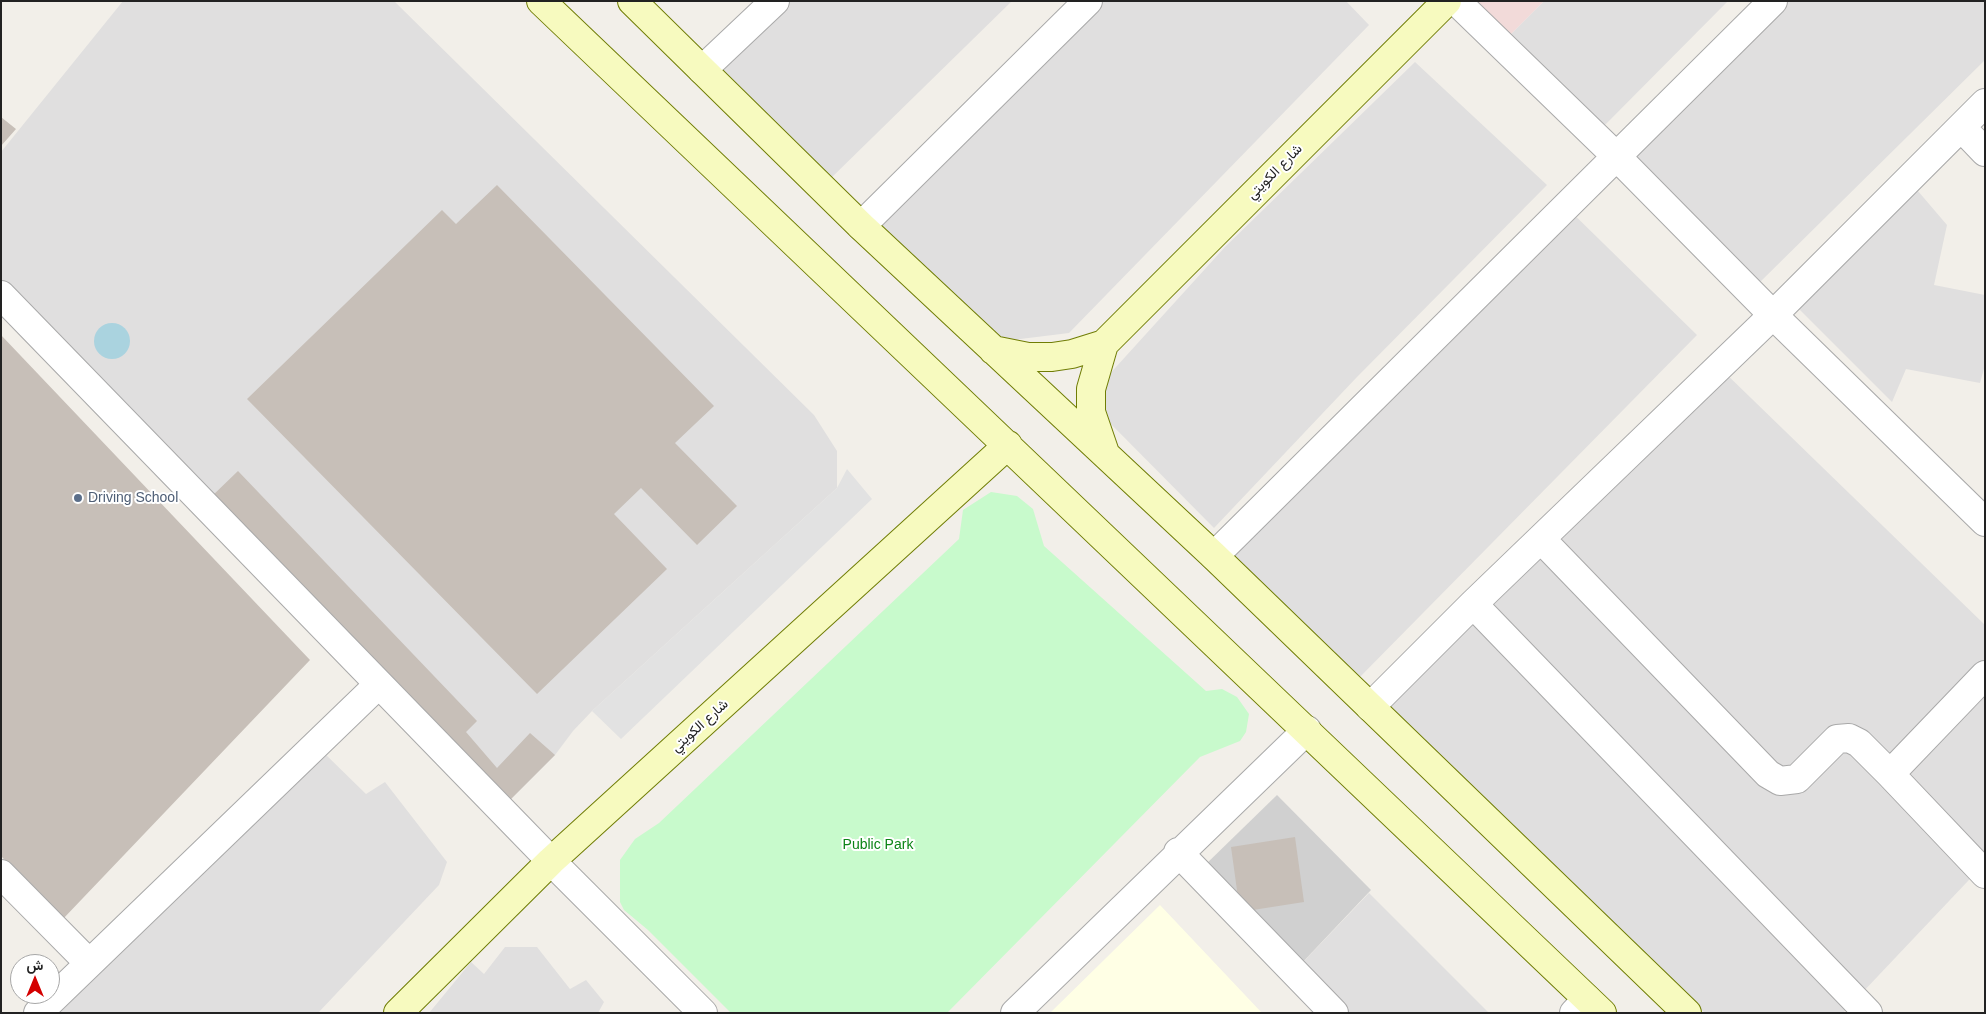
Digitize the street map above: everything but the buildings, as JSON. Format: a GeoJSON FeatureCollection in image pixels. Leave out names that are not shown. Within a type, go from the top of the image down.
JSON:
{"type":"FeatureCollection","features":[{"type":"Feature","properties":{"kind":"street"},"geometry":{"type":"LineString","coordinates":[[541,1],[1307,730],[1588,1008]]}},
{"type":"Feature","properties":{"kind":"street"},"geometry":{"type":"LineString","coordinates":[[632,1],[861,226],[1214,556],[1687,1013]]}},
{"type":"Feature","properties":{"kind":"street"},"geometry":{"type":"LineString","coordinates":[[702,70],[775,1]]}},
{"type":"Feature","properties":{"kind":"street"},"geometry":{"type":"LineString","coordinates":[[861,226],[1088,1]]}},
{"type":"Feature","properties":{"kind":"street","name":"شارع الكويتي"},"geometry":{"type":"LineString","coordinates":[[1107,457],[1091,412],[1090,388],[1104,344],[1447,1]]}},
{"type":"Feature","properties":{"kind":"street"},"geometry":{"type":"LineString","coordinates":[[1456,1],[1616,156],[1773,315],[1982,513]]}},
{"type":"Feature","properties":{"kind":"street"},"geometry":{"type":"LineString","coordinates":[[1214,556],[1773,1]]}},
{"type":"Feature","properties":{"kind":"street"},"geometry":{"type":"LineString","coordinates":[[1370,707],[1473,604],[1773,315],[1985,103]]}},
{"type":"Feature","properties":{"kind":"street"},"geometry":{"type":"LineString","coordinates":[[1961,127],[1985,152]]}},
{"type":"Feature","properties":{"kind":"street"},"geometry":{"type":"LineString","coordinates":[[1,295],[550,861],[704,1013]]}},
{"type":"Feature","properties":{"kind":"street","name":"شارع الكويتي"},"geometry":{"type":"LineString","coordinates":[[993,350],[1028,357],[1052,357],[1072,354],[1104,344]]}},
{"type":"Feature","properties":{"kind":"street","name":"شارع الكويتي"},"geometry":{"type":"LineString","coordinates":[[398,1013],[550,861],[1008,445]]}},
{"type":"Feature","properties":{"kind":"street"},"geometry":{"type":"LineString","coordinates":[[1540,539],[1768,774],[1780,781],[1797,780],[1837,739],[1849,738],[1858,743],[1890,774],[1985,874]]}},
{"type":"Feature","properties":{"kind":"street"},"geometry":{"type":"LineString","coordinates":[[1473,604],[1868,1013]]}},
{"type":"Feature","properties":{"kind":"street"},"geometry":{"type":"LineString","coordinates":[[1890,774],[1985,675]]}},
{"type":"Feature","properties":{"kind":"street"},"geometry":{"type":"LineString","coordinates":[[38,1013],[378,685]]}},
{"type":"Feature","properties":{"kind":"street"},"geometry":{"type":"LineString","coordinates":[[1015,1013],[1178,852],[1307,730]]}},
{"type":"Feature","properties":{"kind":"street"},"geometry":{"type":"LineString","coordinates":[[1178,852],[1334,1013]]}},
{"type":"Feature","properties":{"kind":"street"},"geometry":{"type":"LineString","coordinates":[[1,874],[89,963]]}},
{"type":"Feature","properties":{"kind":"shaded area"},"geometry":{"type":"Polygon","coordinates":[[[123,1],[394,1],[814,415],[837,451],[837,488],[592,711],[573,731],[555,755],[504,806],[1,289],[1,152],[123,1]]]}},
{"type":"Feature","properties":{"kind":"shaded area"},"geometry":{"type":"Polygon","coordinates":[[[759,1],[1012,1],[828,181],[703,56],[759,1]]]}},
{"type":"Feature","properties":{"kind":"shaded area"},"geometry":{"type":"Polygon","coordinates":[[[1099,1],[1346,1],[1369,25],[1069,333],[996,342],[872,224],[1099,1]]]}},
{"type":"Feature","properties":{"kind":"shaded area"},"geometry":{"type":"Polygon","coordinates":[[[1477,1],[1544,1],[1509,36],[1477,1]]]}},
{"type":"Feature","properties":{"kind":"shaded area"},"geometry":{"type":"Polygon","coordinates":[[[1544,1],[1728,1],[1600,130],[1509,36],[1544,1]]]}},
{"type":"Feature","properties":{"kind":"shaded area"},"geometry":{"type":"Polygon","coordinates":[[[1788,1],[1985,1],[1985,60],[1755,287],[1630,163],[1788,1]]]}},
{"type":"Feature","properties":{"kind":"shaded area"},"geometry":{"type":"Polygon","coordinates":[[[1415,62],[1547,185],[1357,377],[1214,528],[1099,412],[1106,378],[1225,247],[1415,62]]]}},
{"type":"Feature","properties":{"kind":"shaded area"},"geometry":{"type":"Polygon","coordinates":[[[1906,177],[1947,225],[1934,285],[1985,295],[1985,365],[1980,383],[1906,369],[1892,402],[1787,297],[1906,177]]]}},
{"type":"Feature","properties":{"kind":"shaded area"},"geometry":{"type":"Polygon","coordinates":[[[1556,197],[1697,335],[1354,683],[1213,544],[1556,197]]]}},
{"type":"Feature","properties":{"kind":"shaded area"},"geometry":{"type":"Polygon","coordinates":[[[1718,366],[1985,625],[1985,863],[1843,1013],[1705,1013],[1377,709],[1518,581],[1718,366]]]}},
{"type":"Feature","properties":{"kind":"shaded area"},"geometry":{"type":"Polygon","coordinates":[[[847,469],[872,499],[621,739],[592,711],[837,488],[847,469]]]}},
{"type":"Feature","properties":{"kind":"shaded area"},"geometry":{"type":"Polygon","coordinates":[[[320,749],[366,794],[385,782],[447,862],[439,885],[318,1013],[49,1013],[320,749]]]}},
{"type":"Feature","properties":{"kind":"shaded area"},"geometry":{"type":"Polygon","coordinates":[[[1277,795],[1371,890],[1301,964],[1203,867],[1277,795]]]}},
{"type":"Feature","properties":{"kind":"shaded area"},"geometry":{"type":"Polygon","coordinates":[[[1369,893],[1489,1013],[1322,1013],[1287,979],[1369,893]]]}},
{"type":"Feature","properties":{"kind":"shaded area"},"geometry":{"type":"Polygon","coordinates":[[[1160,905],[1262,1013],[1050,1013],[1160,905]]]}},
{"type":"Feature","properties":{"kind":"shaded area"},"geometry":{"type":"Polygon","coordinates":[[[505,947],[537,947],[570,989],[586,980],[604,1002],[598,1013],[429,1013],[471,962],[484,974],[505,947]]]}},
{"type":"Feature","properties":{"kind":"green space","name":"Public Park"},"geometry":{"type":"Polygon","coordinates":[[[991,492],[1017,496],[1033,509],[1044,546],[1206,691],[1222,689],[1237,697],[1249,714],[1246,732],[1240,741],[1200,757],[947,1013],[731,1013],[648,930],[624,910],[620,902],[620,860],[635,839],[659,823],[959,539],[963,510],[991,492]]]}},
{"type":"Feature","properties":{"kind":"water"},"geometry":{"type":"Polygon","coordinates":[[[112,323],[119,324],[125,328],[129,334],[129,348],[125,354],[119,358],[112,359],[105,358],[99,354],[95,348],[94,341],[95,334],[99,328],[105,324],[112,323]]]}},
{"type":"Feature","properties":{"kind":"place","name":"Driving School"},"geometry":{"type":"Point","coordinates":[78,498]}}]}
